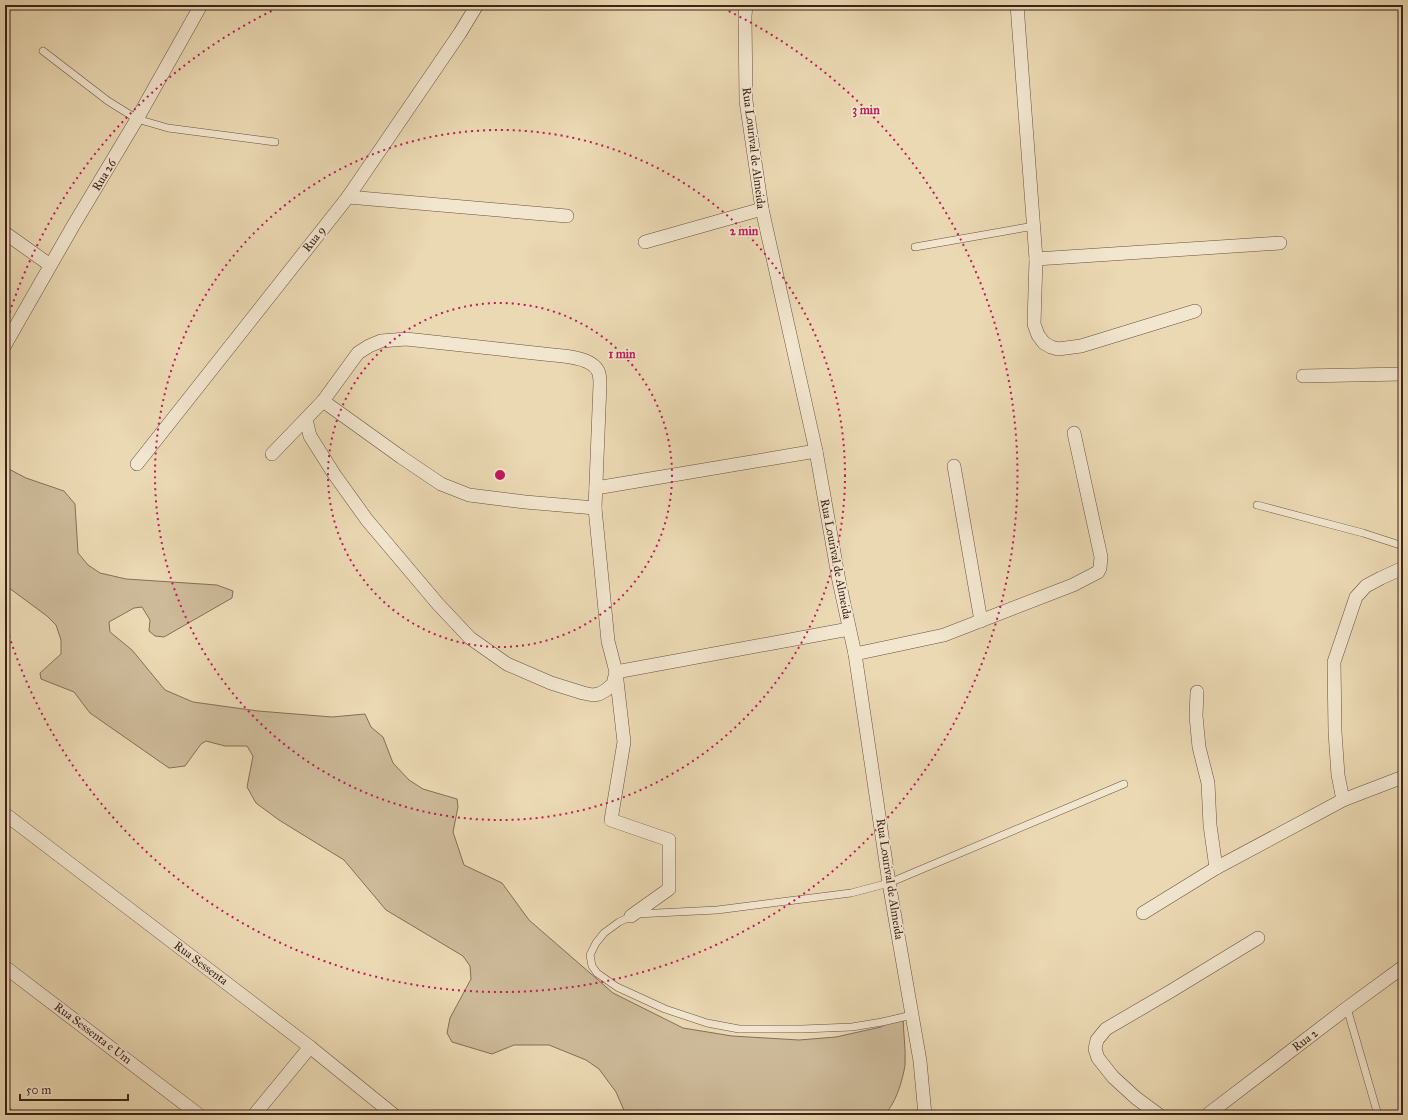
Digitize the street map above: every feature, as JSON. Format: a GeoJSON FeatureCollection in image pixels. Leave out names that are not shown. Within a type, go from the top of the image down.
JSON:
{"type":"FeatureCollection","features":[{"type":"Feature","properties":{"kind":"street","name":"Rua 26"},"geometry":{"type":"LineString","coordinates":[[5,345],[50,265],[137,119],[201,5]]}},
{"type":"Feature","properties":{"kind":"street","name":"Rua 9"},"geometry":{"type":"LineString","coordinates":[[137,464],[348,197],[478,5]]}},
{"type":"Feature","properties":{"kind":"street","name":"Rua Lourival de Almeida"},"geometry":{"type":"LineString","coordinates":[[746,5],[744,16],[746,101],[762,209],[816,451],[839,581],[855,654],[889,882],[920,1061],[925,1115]]}},
{"type":"Feature","properties":{"kind":"street"},"geometry":{"type":"LineString","coordinates":[[1017,5],[1036,259],[1034,324],[1044,343],[1058,349],[1081,346],[1195,311]]}},
{"type":"Feature","properties":{"kind":"street"},"geometry":{"type":"LineString","coordinates":[[348,197],[567,216]]}},
{"type":"Feature","properties":{"kind":"street"},"geometry":{"type":"LineString","coordinates":[[645,242],[762,209]]}},
{"type":"Feature","properties":{"kind":"street"},"geometry":{"type":"LineString","coordinates":[[5,233],[50,265]]}},
{"type":"Feature","properties":{"kind":"street"},"geometry":{"type":"LineString","coordinates":[[1036,259],[1280,243]]}},
{"type":"Feature","properties":{"kind":"street"},"geometry":{"type":"LineString","coordinates":[[272,454],[323,401],[358,353],[381,341],[406,339],[577,358],[589,363],[599,373],[600,384],[595,508],[607,633],[616,672],[624,742],[611,820],[669,840],[669,889],[631,916]]}},
{"type":"Feature","properties":{"kind":"street"},"geometry":{"type":"LineString","coordinates":[[1304,376],[1403,374]]}},
{"type":"Feature","properties":{"kind":"street"},"geometry":{"type":"LineString","coordinates":[[323,401],[441,484],[469,495],[525,502],[595,508]]}},
{"type":"Feature","properties":{"kind":"street"},"geometry":{"type":"LineString","coordinates":[[306,419],[310,436],[334,474],[367,520],[438,604],[470,638],[507,664],[551,683],[583,693],[593,695],[599,694],[606,690],[613,684],[616,672]]}},
{"type":"Feature","properties":{"kind":"street"},"geometry":{"type":"LineString","coordinates":[[855,654],[944,635],[1073,585],[1098,572],[1102,557],[1074,433]]}},
{"type":"Feature","properties":{"kind":"street"},"geometry":{"type":"LineString","coordinates":[[596,488],[816,451]]}},
{"type":"Feature","properties":{"kind":"street"},"geometry":{"type":"LineString","coordinates":[[954,466],[982,621]]}},
{"type":"Feature","properties":{"kind":"street"},"geometry":{"type":"LineString","coordinates":[[1342,800],[1338,775],[1335,732],[1334,662],[1356,597],[1366,586],[1403,568]]}},
{"type":"Feature","properties":{"kind":"street"},"geometry":{"type":"LineString","coordinates":[[616,672],[849,629]]}},
{"type":"Feature","properties":{"kind":"street"},"geometry":{"type":"LineString","coordinates":[[1197,692],[1196,716],[1199,747],[1208,783],[1210,825],[1216,868]]}},
{"type":"Feature","properties":{"kind":"street"},"geometry":{"type":"LineString","coordinates":[[1143,913],[1216,868],[1342,800],[1403,777]]}},
{"type":"Feature","properties":{"kind":"street","name":"Rua Sessenta"},"geometry":{"type":"LineString","coordinates":[[5,814],[310,1047],[394,1115]]}},
{"type":"Feature","properties":{"kind":"street"},"geometry":{"type":"LineString","coordinates":[[1159,1115],[1136,1098],[1113,1077],[1098,1058],[1095,1049],[1097,1040],[1106,1029],[1258,938]]}},
{"type":"Feature","properties":{"kind":"street","name":"Rua Sessenta e Um"},"geometry":{"type":"LineString","coordinates":[[5,967],[199,1115]]}},
{"type":"Feature","properties":{"kind":"street","name":"Rua 2"},"geometry":{"type":"LineString","coordinates":[[1207,1115],[1346,1008],[1403,967]]}},
{"type":"Feature","properties":{"kind":"street"},"geometry":{"type":"LineString","coordinates":[[254,1115],[310,1047]]}},
{"type":"Feature","properties":{"kind":"lane"},"geometry":{"type":"LineString","coordinates":[[43,51],[108,101],[137,119],[168,128],[275,142]]}},
{"type":"Feature","properties":{"kind":"lane"},"geometry":{"type":"LineString","coordinates":[[915,247],[1034,226]]}},
{"type":"Feature","properties":{"kind":"lane"},"geometry":{"type":"LineString","coordinates":[[1257,506],[1363,533],[1403,546]]}},
{"type":"Feature","properties":{"kind":"lane"},"geometry":{"type":"LineString","coordinates":[[912,1015],[882,1022],[852,1026],[802,1029],[739,1029],[707,1023],[665,1009],[617,987],[597,973],[592,966],[590,955],[596,943],[604,933],[619,922],[636,914],[667,911],[718,910],[851,893],[889,882],[1124,784]]}},
{"type":"Feature","properties":{"kind":"lane"},"geometry":{"type":"LineString","coordinates":[[1346,1008],[1378,1115]]}},
{"type":"Feature","properties":{"kind":"shaded area"},"geometry":{"type":"Polygon","coordinates":[[[5,467],[26,478],[64,491],[75,504],[78,553],[88,565],[100,573],[126,579],[217,585],[233,591],[232,598],[164,637],[155,636],[149,631],[150,620],[142,607],[134,608],[109,622],[110,632],[132,650],[165,690],[193,702],[258,711],[332,717],[365,714],[371,727],[383,737],[393,763],[409,780],[423,789],[457,799],[458,807],[453,832],[464,865],[502,883],[529,920],[613,993],[683,1028],[732,1036],[799,1040],[836,1037],[881,1027],[903,1015],[905,1065],[900,1085],[891,1106],[883,1115],[626,1115],[616,1092],[599,1069],[586,1060],[549,1045],[514,1045],[492,1054],[452,1042],[447,1033],[450,1018],[471,979],[470,966],[463,956],[386,910],[344,860],[279,820],[256,803],[247,787],[253,756],[247,746],[225,746],[206,741],[201,744],[185,766],[169,768],[90,713],[74,692],[41,679],[40,673],[61,654],[61,640],[56,625],[47,616],[5,585],[5,467]]]}}]}
